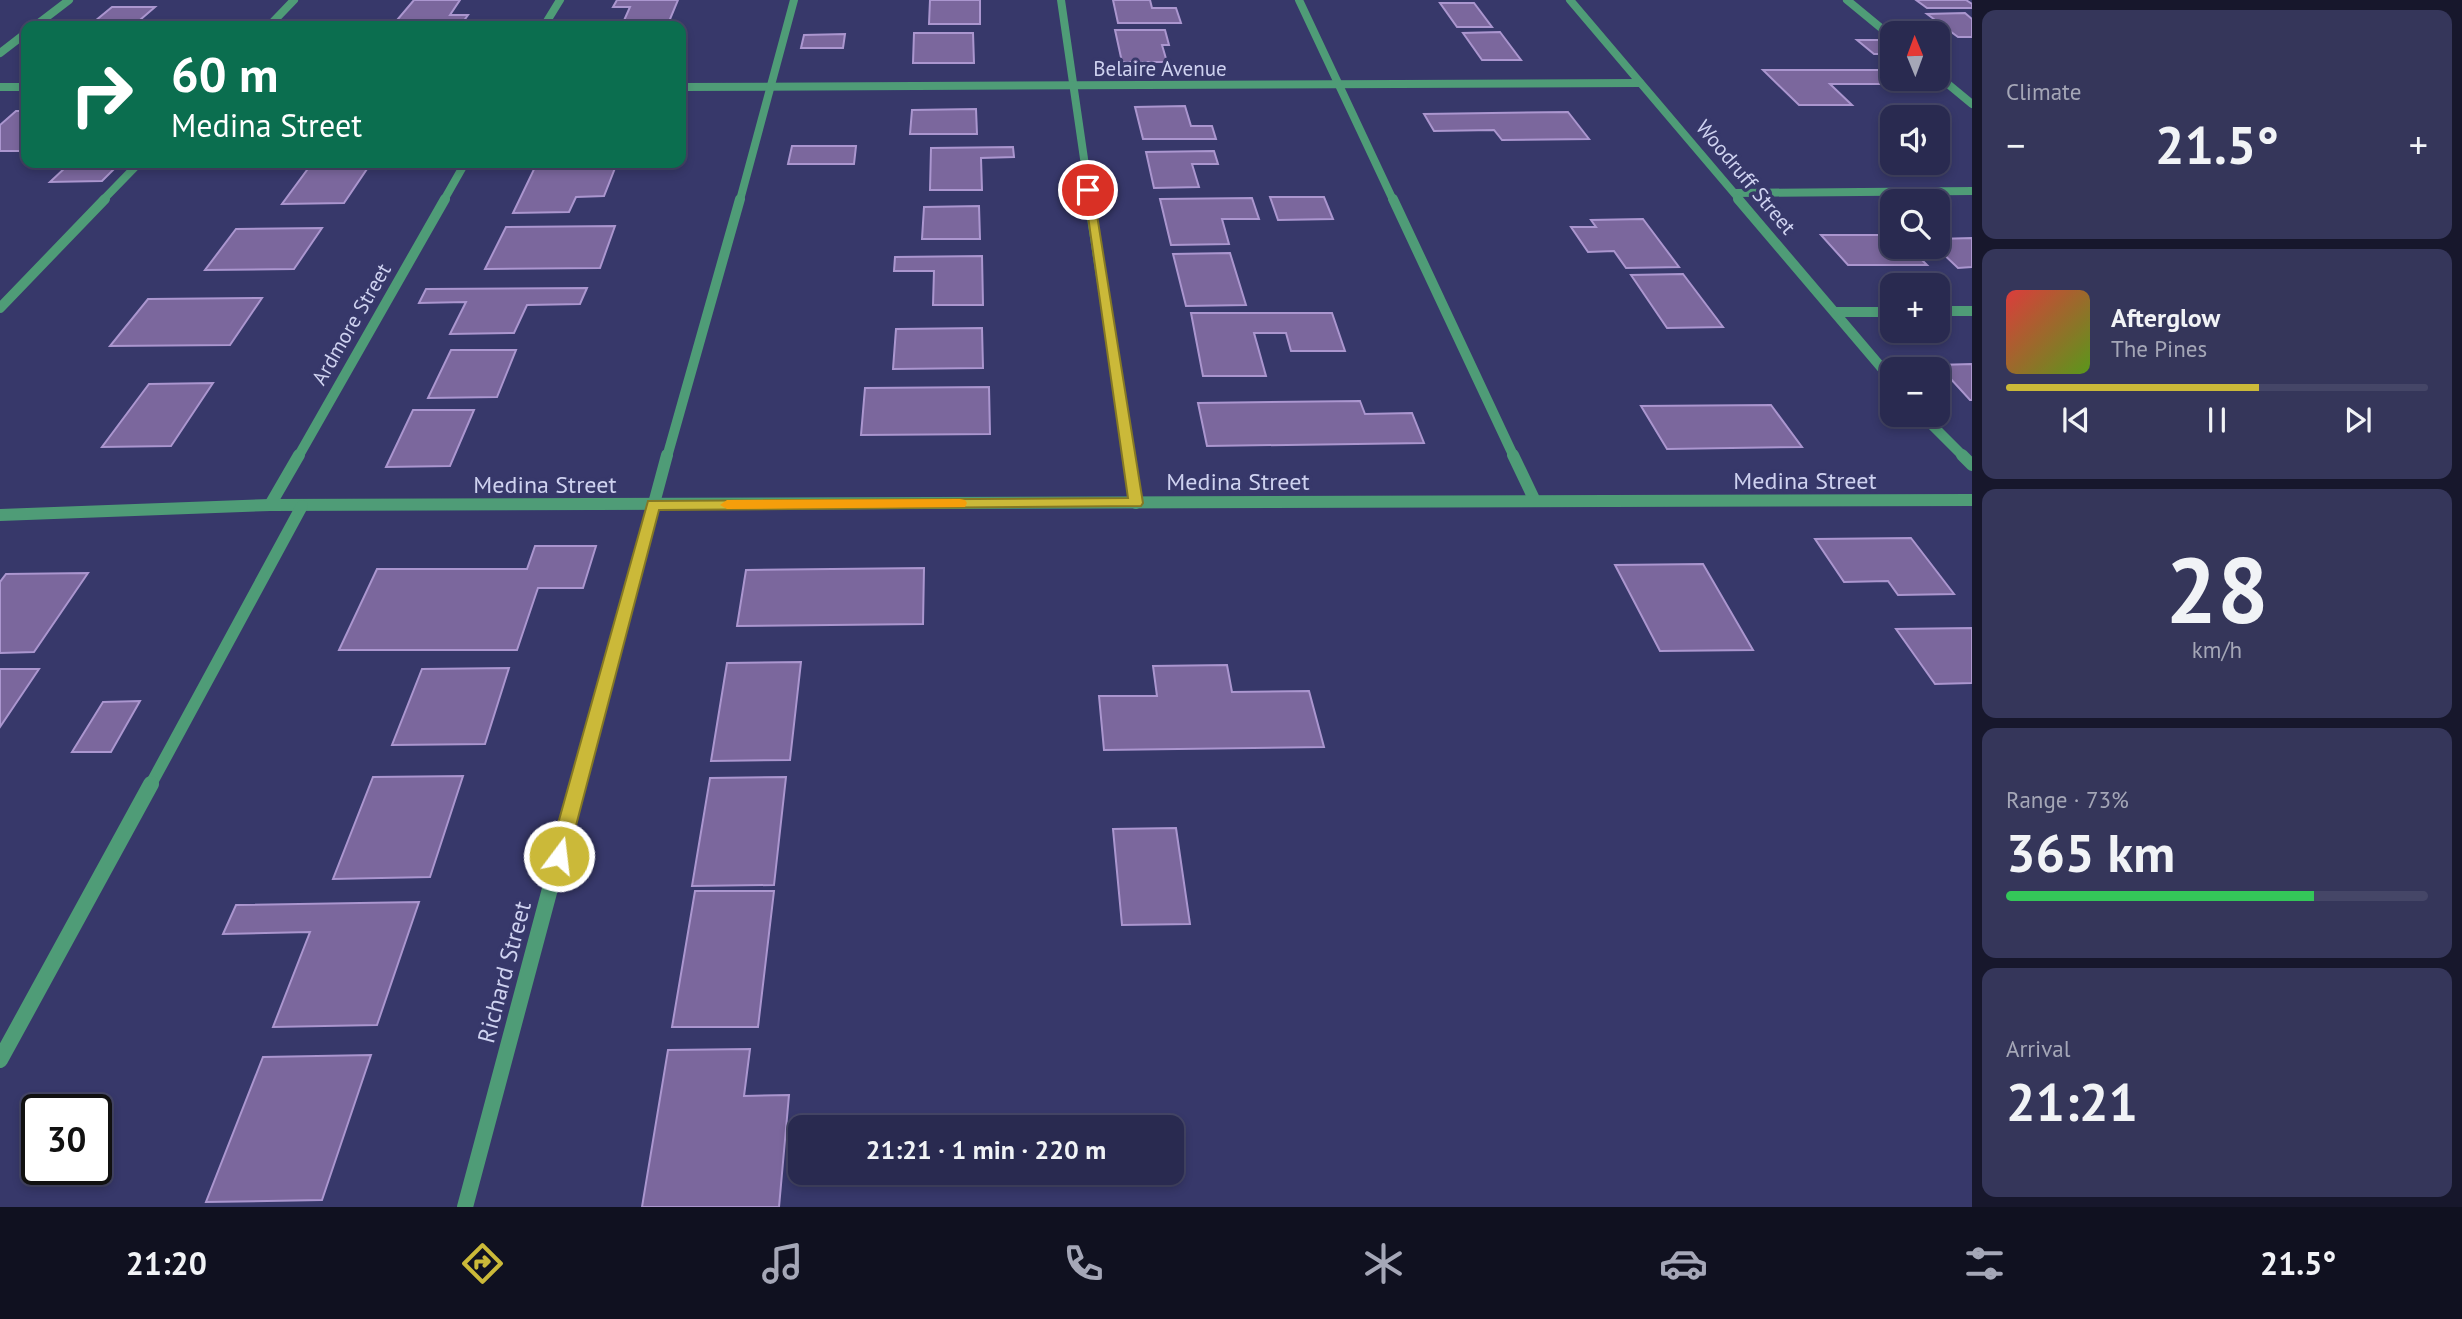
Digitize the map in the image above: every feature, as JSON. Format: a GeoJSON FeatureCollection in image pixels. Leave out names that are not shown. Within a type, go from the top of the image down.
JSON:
{"type":"FeatureCollection","features":[{"type":"Feature","properties":{"kind":"street"},"geometry":{"type":"LineString","coordinates":[[42,21],[69,0]]}},
{"type":"Feature","properties":{"kind":"street"},"geometry":{"type":"LineString","coordinates":[[274,21],[294,0]]}},
{"type":"Feature","properties":{"kind":"street"},"geometry":{"type":"LineString","coordinates":[[547,21],[560,0]]}},
{"type":"Feature","properties":{"kind":"street","name":"Richard Street"},"geometry":{"type":"LineString","coordinates":[[465,1207],[653,505],[772,87],[793,0]]}},
{"type":"Feature","properties":{"kind":"street"},"geometry":{"type":"LineString","coordinates":[[1061,0],[1136,503]]}},
{"type":"Feature","properties":{"kind":"street"},"geometry":{"type":"LineString","coordinates":[[1299,0],[1535,501]]}},
{"type":"Feature","properties":{"kind":"street","name":"Woodruff Street"},"geometry":{"type":"LineString","coordinates":[[1570,0],[1880,365]]}},
{"type":"Feature","properties":{"kind":"street"},"geometry":{"type":"LineString","coordinates":[[1847,0],[1880,27]]}},
{"type":"Feature","properties":{"kind":"street"},"geometry":{"type":"LineString","coordinates":[[0,53],[21,37]]}},
{"type":"Feature","properties":{"kind":"street","name":"Belaire Avenue"},"geometry":{"type":"LineString","coordinates":[[686,87],[1640,82]]}},
{"type":"Feature","properties":{"kind":"street"},"geometry":{"type":"LineString","coordinates":[[1950,86],[1972,104]]}},
{"type":"Feature","properties":{"kind":"street"},"geometry":{"type":"LineString","coordinates":[[0,87],[21,87]]}},
{"type":"Feature","properties":{"kind":"street"},"geometry":{"type":"LineString","coordinates":[[0,308],[134,168]]}},
{"type":"Feature","properties":{"kind":"street","name":"Ardmore Street"},"geometry":{"type":"LineString","coordinates":[[271,505],[463,168]]}},
{"type":"Feature","properties":{"kind":"street"},"geometry":{"type":"LineString","coordinates":[[1735,193],[1972,191]]}},
{"type":"Feature","properties":{"kind":"street"},"geometry":{"type":"LineString","coordinates":[[1950,311],[1972,311]]}},
{"type":"Feature","properties":{"kind":"street"},"geometry":{"type":"LineString","coordinates":[[1836,312],[1880,312]]}},
{"type":"Feature","properties":{"kind":"street"},"geometry":{"type":"LineString","coordinates":[[1934,427],[1972,465]]}},
{"type":"Feature","properties":{"kind":"street","name":"Medina Street"},"geometry":{"type":"LineString","coordinates":[[0,516],[271,505],[1972,500]]}},
{"type":"Feature","properties":{"kind":"street"},"geometry":{"type":"LineString","coordinates":[[0,1060],[302,506]]}},
{"type":"Feature","properties":{"kind":"building"},"geometry":{"type":"Polygon","coordinates":[[[414,0],[460,0],[450,15],[468,15],[464,21],[396,21],[414,0]]]}},
{"type":"Feature","properties":{"kind":"building"},"geometry":{"type":"Polygon","coordinates":[[[617,0],[678,0],[669,21],[624,21],[630,7],[613,7],[617,0]]]}},
{"type":"Feature","properties":{"kind":"building"},"geometry":{"type":"Polygon","coordinates":[[[930,0],[980,0],[980,24],[929,24],[930,0]]]}},
{"type":"Feature","properties":{"kind":"building"},"geometry":{"type":"Polygon","coordinates":[[[1113,0],[1150,0],[1152,8],[1176,8],[1181,23],[1118,23],[1113,0]]]}},
{"type":"Feature","properties":{"kind":"building"},"geometry":{"type":"Polygon","coordinates":[[[1916,0],[1966,0],[1972,4],[1972,8],[1927,8],[1916,0]]]}},
{"type":"Feature","properties":{"kind":"building"},"geometry":{"type":"Polygon","coordinates":[[[1440,3],[1474,3],[1492,27],[1457,27],[1440,3]]]}},
{"type":"Feature","properties":{"kind":"building"},"geometry":{"type":"Polygon","coordinates":[[[112,7],[155,7],[139,21],[95,21],[112,7]]]}},
{"type":"Feature","properties":{"kind":"building"},"geometry":{"type":"Polygon","coordinates":[[[1965,13],[1972,19],[1972,37],[1958,37],[1950,31],[1950,21],[1936,21],[1927,14],[1965,13]]]}},
{"type":"Feature","properties":{"kind":"building"},"geometry":{"type":"Polygon","coordinates":[[[1115,30],[1165,30],[1169,45],[1162,45],[1167,62],[1122,62],[1115,30]]]}},
{"type":"Feature","properties":{"kind":"building"},"geometry":{"type":"Polygon","coordinates":[[[1500,32],[1521,60],[1482,60],[1463,33],[1500,32]]]}},
{"type":"Feature","properties":{"kind":"building"},"geometry":{"type":"Polygon","coordinates":[[[914,33],[973,33],[974,63],[913,63],[914,33]]]}},
{"type":"Feature","properties":{"kind":"building"},"geometry":{"type":"Polygon","coordinates":[[[845,34],[843,48],[801,48],[804,35],[845,34]]]}},
{"type":"Feature","properties":{"kind":"building"},"geometry":{"type":"Polygon","coordinates":[[[1857,40],[1880,40],[1880,54],[1874,54],[1857,40]]]}},
{"type":"Feature","properties":{"kind":"building"},"geometry":{"type":"Polygon","coordinates":[[[1763,70],[1880,70],[1880,84],[1830,84],[1852,105],[1799,105],[1763,70]]]}},
{"type":"Feature","properties":{"kind":"building"},"geometry":{"type":"Polygon","coordinates":[[[1185,106],[1191,126],[1212,126],[1216,139],[1143,139],[1135,107],[1185,106]]]}},
{"type":"Feature","properties":{"kind":"building"},"geometry":{"type":"Polygon","coordinates":[[[976,109],[977,134],[910,134],[912,110],[976,109]]]}},
{"type":"Feature","properties":{"kind":"building"},"geometry":{"type":"Polygon","coordinates":[[[16,111],[21,111],[21,151],[0,151],[0,125],[16,111]]]}},
{"type":"Feature","properties":{"kind":"building"},"geometry":{"type":"Polygon","coordinates":[[[1568,112],[1589,139],[1502,140],[1494,130],[1434,131],[1424,114],[1568,112]]]}},
{"type":"Feature","properties":{"kind":"building"},"geometry":{"type":"Polygon","coordinates":[[[792,146],[856,146],[854,164],[788,164],[792,146]]]}},
{"type":"Feature","properties":{"kind":"building"},"geometry":{"type":"Polygon","coordinates":[[[1013,147],[1014,157],[981,158],[982,190],[930,190],[931,148],[1013,147]]]}},
{"type":"Feature","properties":{"kind":"building"},"geometry":{"type":"Polygon","coordinates":[[[1214,151],[1218,164],[1192,164],[1199,187],[1154,188],[1146,152],[1214,151]]]}},
{"type":"Feature","properties":{"kind":"building"},"geometry":{"type":"Polygon","coordinates":[[[65,168],[115,168],[102,181],[50,182],[65,168]]]}},
{"type":"Feature","properties":{"kind":"building"},"geometry":{"type":"Polygon","coordinates":[[[309,168],[368,168],[344,203],[282,204],[309,168]]]}},
{"type":"Feature","properties":{"kind":"building"},"geometry":{"type":"Polygon","coordinates":[[[535,168],[615,168],[604,196],[576,197],[569,212],[513,213],[535,168]]]}},
{"type":"Feature","properties":{"kind":"building"},"geometry":{"type":"Polygon","coordinates":[[[1270,197],[1324,197],[1333,219],[1278,220],[1270,197]]]}},
{"type":"Feature","properties":{"kind":"building"},"geometry":{"type":"Polygon","coordinates":[[[1252,198],[1259,219],[1222,219],[1229,244],[1171,245],[1160,199],[1252,198]]]}},
{"type":"Feature","properties":{"kind":"building"},"geometry":{"type":"Polygon","coordinates":[[[979,206],[980,239],[922,239],[924,207],[979,206]]]}},
{"type":"Feature","properties":{"kind":"building"},"geometry":{"type":"Polygon","coordinates":[[[1643,219],[1679,267],[1626,268],[1614,251],[1588,252],[1571,227],[1596,227],[1591,220],[1643,219]]]}},
{"type":"Feature","properties":{"kind":"building"},"geometry":{"type":"Polygon","coordinates":[[[615,226],[600,268],[485,269],[506,227],[615,226]]]}},
{"type":"Feature","properties":{"kind":"building"},"geometry":{"type":"Polygon","coordinates":[[[322,228],[294,269],[205,270],[236,229],[322,228]]]}},
{"type":"Feature","properties":{"kind":"building"},"geometry":{"type":"Polygon","coordinates":[[[1821,235],[1880,235],[1880,259],[1921,259],[1927,265],[1848,265],[1821,235]]]}},
{"type":"Feature","properties":{"kind":"building"},"geometry":{"type":"Polygon","coordinates":[[[1972,238],[1972,267],[1958,268],[1949,259],[1950,239],[1972,238]]]}},
{"type":"Feature","properties":{"kind":"building"},"geometry":{"type":"Polygon","coordinates":[[[1230,253],[1246,305],[1186,306],[1173,254],[1230,253]]]}},
{"type":"Feature","properties":{"kind":"building"},"geometry":{"type":"Polygon","coordinates":[[[982,256],[983,305],[933,305],[934,271],[894,271],[895,257],[982,256]]]}},
{"type":"Feature","properties":{"kind":"building"},"geometry":{"type":"Polygon","coordinates":[[[1683,274],[1723,327],[1667,328],[1631,275],[1683,274]]]}},
{"type":"Feature","properties":{"kind":"building"},"geometry":{"type":"Polygon","coordinates":[[[587,288],[580,304],[527,305],[514,333],[450,334],[466,302],[419,303],[426,289],[587,288]]]}},
{"type":"Feature","properties":{"kind":"building"},"geometry":{"type":"Polygon","coordinates":[[[262,298],[230,345],[110,346],[148,299],[262,298]]]}},
{"type":"Feature","properties":{"kind":"building"},"geometry":{"type":"Polygon","coordinates":[[[1191,313],[1332,313],[1345,351],[1291,351],[1286,333],[1254,333],[1266,376],[1203,376],[1191,313]]]}},
{"type":"Feature","properties":{"kind":"building"},"geometry":{"type":"Polygon","coordinates":[[[982,328],[983,368],[893,369],[896,329],[982,328]]]}},
{"type":"Feature","properties":{"kind":"building"},"geometry":{"type":"Polygon","coordinates":[[[451,350],[516,350],[497,397],[428,398],[451,350]]]}},
{"type":"Feature","properties":{"kind":"building"},"geometry":{"type":"Polygon","coordinates":[[[1972,364],[1972,400],[1950,378],[1950,365],[1972,364]]]}},
{"type":"Feature","properties":{"kind":"building"},"geometry":{"type":"Polygon","coordinates":[[[213,383],[171,446],[102,447],[149,384],[213,383]]]}},
{"type":"Feature","properties":{"kind":"building"},"geometry":{"type":"Polygon","coordinates":[[[989,387],[990,434],[861,435],[865,388],[989,387]]]}},
{"type":"Feature","properties":{"kind":"building"},"geometry":{"type":"Polygon","coordinates":[[[1360,401],[1365,414],[1412,413],[1424,443],[1207,446],[1198,403],[1360,401]]]}},
{"type":"Feature","properties":{"kind":"building"},"geometry":{"type":"Polygon","coordinates":[[[1771,405],[1802,447],[1667,449],[1641,406],[1771,405]]]}},
{"type":"Feature","properties":{"kind":"building"},"geometry":{"type":"Polygon","coordinates":[[[413,410],[474,410],[450,466],[386,467],[413,410]]]}},
{"type":"Feature","properties":{"kind":"building"},"geometry":{"type":"Polygon","coordinates":[[[1911,538],[1954,594],[1898,595],[1888,581],[1844,582],[1815,539],[1911,538]]]}},
{"type":"Feature","properties":{"kind":"building"},"geometry":{"type":"Polygon","coordinates":[[[535,546],[596,546],[583,588],[538,588],[517,650],[339,650],[377,569],[527,569],[535,546]]]}},
{"type":"Feature","properties":{"kind":"building"},"geometry":{"type":"Polygon","coordinates":[[[1703,564],[1753,650],[1660,651],[1615,565],[1703,564]]]}},
{"type":"Feature","properties":{"kind":"building"},"geometry":{"type":"Polygon","coordinates":[[[924,568],[923,624],[737,626],[746,570],[924,568]]]}},
{"type":"Feature","properties":{"kind":"building"},"geometry":{"type":"Polygon","coordinates":[[[88,573],[34,652],[0,653],[0,582],[6,574],[88,573]]]}},
{"type":"Feature","properties":{"kind":"building"},"geometry":{"type":"Polygon","coordinates":[[[1972,628],[1972,683],[1935,684],[1896,629],[1972,628]]]}},
{"type":"Feature","properties":{"kind":"building"},"geometry":{"type":"Polygon","coordinates":[[[801,662],[790,760],[711,761],[727,663],[801,662]]]}},
{"type":"Feature","properties":{"kind":"building"},"geometry":{"type":"Polygon","coordinates":[[[1227,665],[1232,692],[1309,691],[1324,747],[1104,750],[1099,696],[1157,696],[1153,666],[1227,665]]]}},
{"type":"Feature","properties":{"kind":"building"},"geometry":{"type":"Polygon","coordinates":[[[509,668],[485,744],[392,745],[422,669],[509,668]]]}},
{"type":"Feature","properties":{"kind":"building"},"geometry":{"type":"Polygon","coordinates":[[[0,669],[39,669],[0,727],[0,669]]]}},
{"type":"Feature","properties":{"kind":"building"},"geometry":{"type":"Polygon","coordinates":[[[140,701],[111,752],[72,752],[103,702],[140,701]]]}},
{"type":"Feature","properties":{"kind":"building"},"geometry":{"type":"Polygon","coordinates":[[[463,776],[430,877],[333,879],[373,777],[463,776]]]}},
{"type":"Feature","properties":{"kind":"building"},"geometry":{"type":"Polygon","coordinates":[[[786,777],[774,885],[692,886],[710,778],[786,777]]]}},
{"type":"Feature","properties":{"kind":"building"},"geometry":{"type":"Polygon","coordinates":[[[1176,828],[1190,924],[1122,925],[1113,829],[1176,828]]]}},
{"type":"Feature","properties":{"kind":"building"},"geometry":{"type":"Polygon","coordinates":[[[695,891],[774,891],[758,1027],[672,1027],[695,891]]]}},
{"type":"Feature","properties":{"kind":"building"},"geometry":{"type":"Polygon","coordinates":[[[419,902],[377,1025],[273,1027],[310,932],[223,934],[236,905],[419,902]]]}},
{"type":"Feature","properties":{"kind":"building"},"geometry":{"type":"Polygon","coordinates":[[[750,1049],[744,1096],[789,1095],[779,1207],[642,1207],[668,1050],[750,1049]]]}},
{"type":"Feature","properties":{"kind":"building"},"geometry":{"type":"Polygon","coordinates":[[[371,1055],[322,1200],[206,1202],[263,1057],[371,1055]]]}},
{"type":"Feature","properties":{"kind":"slow traffic"},"geometry":{"type":"LineString","coordinates":[[727,505],[960,503]]}},
{"type":"Feature","properties":{"kind":"route"},"geometry":{"type":"LineString","coordinates":[[559,856],[653,505],[1136,503],[1088,190]]}}]}
